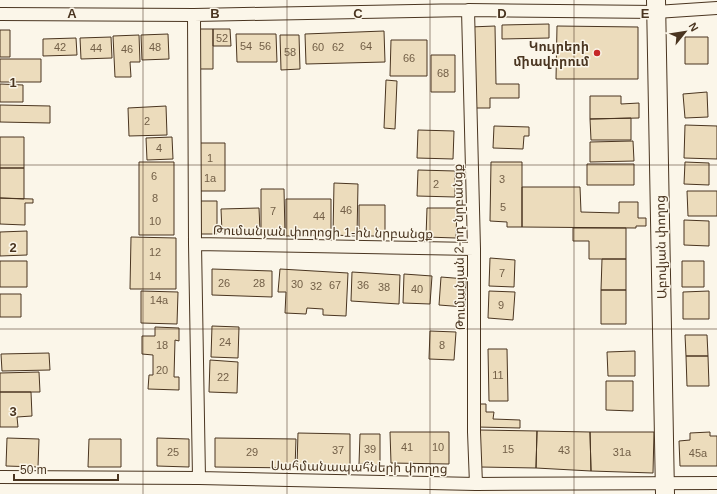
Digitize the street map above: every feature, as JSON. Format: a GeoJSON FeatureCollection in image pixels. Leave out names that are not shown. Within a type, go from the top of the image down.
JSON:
{"type":"FeatureCollection","features":[{"type":"Feature","properties":{"kind":"main road","name":"Աբովյան փողոց"},"geometry":{"type":"LineString","coordinates":[[656,6],[665,489]]}},
{"type":"Feature","properties":{"kind":"street"},"geometry":{"type":"LineString","coordinates":[[0,14],[194,15],[656,6],[717,8]]}},
{"type":"Feature","properties":{"kind":"street","name":"Թումանյան 2-րդ նրբանցք"},"geometry":{"type":"LineString","coordinates":[[468,10],[474,248],[474,422],[476,484]]}},
{"type":"Feature","properties":{"kind":"street","name":"Թումանյան փողոցի 1-ին նրբանցք"},"geometry":{"type":"LineString","coordinates":[[194,15],[195,244],[199,478]]}},
{"type":"Feature","properties":{"kind":"street","name":"Թումանյան փողոցի 1-ին նրբանցք"},"geometry":{"type":"LineString","coordinates":[[195,244],[474,248]]}},
{"type":"Feature","properties":{"kind":"street","name":"Սահմանապահների փողոց"},"geometry":{"type":"LineString","coordinates":[[0,477],[199,478],[665,489],[717,484]]}},
{"type":"Feature","properties":{"kind":"building"},"geometry":{"type":"Polygon","coordinates":[[[549,24],[549,38],[502,39],[502,25],[549,24]]]}},
{"type":"Feature","properties":{"kind":"building"},"geometry":{"type":"Polygon","coordinates":[[[495,26],[496,84],[519,84],[519,98],[490,98],[490,108],[472,108],[470,27],[495,26]]]}},
{"type":"Feature","properties":{"kind":"building","name":"Կույրերի միավորում"},"geometry":{"type":"Polygon","coordinates":[[[557,26],[638,27],[638,79],[556,79],[557,26]]]}},
{"type":"Feature","properties":{"kind":"building"},"geometry":{"type":"Polygon","coordinates":[[[198,29],[213,29],[213,69],[197,69],[198,29]]]}},
{"type":"Feature","properties":{"kind":"building"},"geometry":{"type":"Polygon","coordinates":[[[213,29],[230,29],[231,46],[213,46],[213,29]]]}},
{"type":"Feature","properties":{"kind":"building"},"geometry":{"type":"Polygon","coordinates":[[[0,30],[10,30],[10,57],[0,57],[0,30]]]}},
{"type":"Feature","properties":{"kind":"building"},"geometry":{"type":"Polygon","coordinates":[[[384,31],[385,62],[306,64],[305,34],[384,31]]]}},
{"type":"Feature","properties":{"kind":"building"},"geometry":{"type":"Polygon","coordinates":[[[168,34],[169,59],[142,60],[141,35],[168,34]]]}},
{"type":"Feature","properties":{"kind":"building"},"geometry":{"type":"Polygon","coordinates":[[[236,34],[276,34],[277,62],[237,62],[236,34]]]}},
{"type":"Feature","properties":{"kind":"building"},"geometry":{"type":"Polygon","coordinates":[[[139,35],[140,62],[130,62],[131,77],[115,77],[113,36],[139,35]]]}},
{"type":"Feature","properties":{"kind":"building"},"geometry":{"type":"Polygon","coordinates":[[[280,35],[299,35],[300,69],[281,70],[280,35]]]}},
{"type":"Feature","properties":{"kind":"building"},"geometry":{"type":"Polygon","coordinates":[[[111,37],[112,58],[81,59],[80,38],[111,37]]]}},
{"type":"Feature","properties":{"kind":"building"},"geometry":{"type":"Polygon","coordinates":[[[685,37],[708,37],[708,64],[685,64],[685,37]]]}},
{"type":"Feature","properties":{"kind":"building"},"geometry":{"type":"Polygon","coordinates":[[[76,38],[77,55],[43,56],[43,39],[76,38]]]}},
{"type":"Feature","properties":{"kind":"building"},"geometry":{"type":"Polygon","coordinates":[[[391,40],[427,40],[427,76],[390,76],[391,40]]]}},
{"type":"Feature","properties":{"kind":"building"},"geometry":{"type":"Polygon","coordinates":[[[431,55],[455,55],[455,92],[431,92],[431,55]]]}},
{"type":"Feature","properties":{"kind":"building"},"geometry":{"type":"Polygon","coordinates":[[[0,59],[41,59],[41,82],[0,82],[0,59]]]}},
{"type":"Feature","properties":{"kind":"building"},"geometry":{"type":"Polygon","coordinates":[[[386,80],[397,81],[395,129],[384,128],[386,80]]]}},
{"type":"Feature","properties":{"kind":"building"},"geometry":{"type":"Polygon","coordinates":[[[0,84],[23,85],[23,102],[0,102],[0,84]]]}},
{"type":"Feature","properties":{"kind":"building"},"geometry":{"type":"Polygon","coordinates":[[[707,92],[708,117],[685,118],[683,94],[707,92]]]}},
{"type":"Feature","properties":{"kind":"building"},"geometry":{"type":"Polygon","coordinates":[[[590,96],[621,96],[621,104],[639,103],[639,118],[590,119],[590,96]]]}},
{"type":"Feature","properties":{"kind":"building"},"geometry":{"type":"Polygon","coordinates":[[[0,105],[50,106],[50,123],[0,122],[0,105]]]}},
{"type":"Feature","properties":{"kind":"building"},"geometry":{"type":"Polygon","coordinates":[[[166,106],[167,135],[129,136],[128,108],[166,106]]]}},
{"type":"Feature","properties":{"kind":"building"},"geometry":{"type":"Polygon","coordinates":[[[631,118],[631,140],[591,140],[590,119],[631,118]]]}},
{"type":"Feature","properties":{"kind":"building"},"geometry":{"type":"Polygon","coordinates":[[[685,125],[717,126],[717,159],[684,158],[685,125]]]}},
{"type":"Feature","properties":{"kind":"building"},"geometry":{"type":"Polygon","coordinates":[[[494,126],[529,127],[529,136],[524,136],[523,149],[493,148],[494,126]]]}},
{"type":"Feature","properties":{"kind":"building"},"geometry":{"type":"Polygon","coordinates":[[[418,130],[454,131],[453,159],[417,158],[418,130]]]}},
{"type":"Feature","properties":{"kind":"building"},"geometry":{"type":"Polygon","coordinates":[[[0,137],[24,137],[24,168],[0,168],[0,137]]]}},
{"type":"Feature","properties":{"kind":"building"},"geometry":{"type":"Polygon","coordinates":[[[172,137],[173,159],[147,160],[146,138],[172,137]]]}},
{"type":"Feature","properties":{"kind":"building"},"geometry":{"type":"Polygon","coordinates":[[[633,141],[634,161],[590,162],[590,142],[633,141]]]}},
{"type":"Feature","properties":{"kind":"building"},"geometry":{"type":"Polygon","coordinates":[[[196,143],[225,143],[225,191],[196,191],[196,143]]]}},
{"type":"Feature","properties":{"kind":"building"},"geometry":{"type":"Polygon","coordinates":[[[139,162],[174,162],[174,235],[139,235],[139,162]]]}},
{"type":"Feature","properties":{"kind":"building"},"geometry":{"type":"Polygon","coordinates":[[[491,162],[522,162],[522,227],[507,227],[507,222],[490,221],[491,162]]]}},
{"type":"Feature","properties":{"kind":"building"},"geometry":{"type":"Polygon","coordinates":[[[685,162],[709,163],[709,185],[684,184],[685,162]]]}},
{"type":"Feature","properties":{"kind":"building"},"geometry":{"type":"Polygon","coordinates":[[[587,164],[634,164],[634,185],[587,185],[587,164]]]}},
{"type":"Feature","properties":{"kind":"building"},"geometry":{"type":"Polygon","coordinates":[[[0,168],[24,168],[24,199],[0,198],[0,168]]]}},
{"type":"Feature","properties":{"kind":"building"},"geometry":{"type":"Polygon","coordinates":[[[418,170],[455,171],[455,197],[417,196],[418,170]]]}},
{"type":"Feature","properties":{"kind":"building"},"geometry":{"type":"Polygon","coordinates":[[[334,183],[358,184],[357,236],[333,235],[334,183]]]}},
{"type":"Feature","properties":{"kind":"building"},"geometry":{"type":"Polygon","coordinates":[[[522,187],[580,187],[581,212],[619,213],[619,202],[638,202],[638,218],[646,218],[646,226],[636,226],[636,228],[522,227],[522,187]]]}},
{"type":"Feature","properties":{"kind":"building"},"geometry":{"type":"Polygon","coordinates":[[[261,189],[284,189],[285,234],[261,234],[261,189]]]}},
{"type":"Feature","properties":{"kind":"building"},"geometry":{"type":"Polygon","coordinates":[[[687,191],[717,191],[717,216],[688,216],[687,191]]]}},
{"type":"Feature","properties":{"kind":"building"},"geometry":{"type":"Polygon","coordinates":[[[0,198],[33,199],[33,203],[25,203],[25,225],[0,224],[0,198]]]}},
{"type":"Feature","properties":{"kind":"building"},"geometry":{"type":"Polygon","coordinates":[[[286,199],[331,199],[331,235],[286,236],[286,199]]]}},
{"type":"Feature","properties":{"kind":"building"},"geometry":{"type":"Polygon","coordinates":[[[199,201],[217,201],[217,234],[199,234],[199,201]]]}},
{"type":"Feature","properties":{"kind":"building"},"geometry":{"type":"Polygon","coordinates":[[[359,205],[385,205],[385,236],[359,236],[359,205]]]}},
{"type":"Feature","properties":{"kind":"building"},"geometry":{"type":"Polygon","coordinates":[[[259,208],[260,231],[222,232],[221,209],[259,208]]]}},
{"type":"Feature","properties":{"kind":"building"},"geometry":{"type":"Polygon","coordinates":[[[427,208],[457,208],[456,238],[426,237],[427,208]]]}},
{"type":"Feature","properties":{"kind":"building"},"geometry":{"type":"Polygon","coordinates":[[[684,220],[709,221],[709,246],[684,245],[684,220]]]}},
{"type":"Feature","properties":{"kind":"building"},"geometry":{"type":"Polygon","coordinates":[[[573,228],[626,228],[626,259],[589,259],[589,241],[573,241],[573,228]]]}},
{"type":"Feature","properties":{"kind":"building"},"geometry":{"type":"Polygon","coordinates":[[[27,231],[27,255],[0,256],[0,232],[27,231]]]}},
{"type":"Feature","properties":{"kind":"building"},"geometry":{"type":"Polygon","coordinates":[[[131,237],[176,238],[176,289],[130,289],[131,237]]]}},
{"type":"Feature","properties":{"kind":"building"},"geometry":{"type":"Polygon","coordinates":[[[490,258],[515,260],[514,287],[489,286],[490,258]]]}},
{"type":"Feature","properties":{"kind":"building"},"geometry":{"type":"Polygon","coordinates":[[[602,259],[626,259],[626,290],[601,290],[602,259]]]}},
{"type":"Feature","properties":{"kind":"building"},"geometry":{"type":"Polygon","coordinates":[[[0,261],[27,261],[27,287],[0,287],[0,261]]]}},
{"type":"Feature","properties":{"kind":"building"},"geometry":{"type":"Polygon","coordinates":[[[682,261],[704,261],[704,287],[682,287],[682,261]]]}},
{"type":"Feature","properties":{"kind":"building"},"geometry":{"type":"Polygon","coordinates":[[[212,269],[272,271],[272,297],[212,295],[212,269]]]}},
{"type":"Feature","properties":{"kind":"building"},"geometry":{"type":"Polygon","coordinates":[[[280,269],[348,273],[346,316],[323,315],[323,309],[307,308],[306,314],[285,313],[286,292],[278,292],[280,269]]]}},
{"type":"Feature","properties":{"kind":"building"},"geometry":{"type":"Polygon","coordinates":[[[352,272],[400,275],[399,304],[351,301],[352,272]]]}},
{"type":"Feature","properties":{"kind":"building"},"geometry":{"type":"Polygon","coordinates":[[[404,274],[432,276],[430,304],[403,303],[404,274]]]}},
{"type":"Feature","properties":{"kind":"building"},"geometry":{"type":"Polygon","coordinates":[[[441,277],[466,279],[465,307],[439,305],[441,277]]]}},
{"type":"Feature","properties":{"kind":"building"},"geometry":{"type":"Polygon","coordinates":[[[601,290],[626,290],[626,324],[601,324],[601,290]]]}},
{"type":"Feature","properties":{"kind":"building"},"geometry":{"type":"Polygon","coordinates":[[[141,291],[178,292],[177,324],[141,323],[141,291]]]}},
{"type":"Feature","properties":{"kind":"building"},"geometry":{"type":"Polygon","coordinates":[[[489,291],[515,292],[513,320],[488,318],[489,291]]]}},
{"type":"Feature","properties":{"kind":"building"},"geometry":{"type":"Polygon","coordinates":[[[709,291],[709,319],[683,319],[683,292],[709,291]]]}},
{"type":"Feature","properties":{"kind":"building"},"geometry":{"type":"Polygon","coordinates":[[[0,294],[21,294],[21,317],[0,317],[0,294]]]}},
{"type":"Feature","properties":{"kind":"building"},"geometry":{"type":"Polygon","coordinates":[[[212,326],[239,327],[238,358],[211,357],[212,326]]]}},
{"type":"Feature","properties":{"kind":"building"},"geometry":{"type":"Polygon","coordinates":[[[155,327],[179,328],[179,341],[175,340],[174,377],[179,377],[179,390],[148,389],[149,375],[153,375],[153,355],[142,354],[142,336],[155,336],[155,327]]]}},
{"type":"Feature","properties":{"kind":"building"},"geometry":{"type":"Polygon","coordinates":[[[430,331],[456,332],[454,360],[429,359],[430,331]]]}},
{"type":"Feature","properties":{"kind":"building"},"geometry":{"type":"Polygon","coordinates":[[[685,335],[707,335],[708,356],[686,356],[685,335]]]}},
{"type":"Feature","properties":{"kind":"building"},"geometry":{"type":"Polygon","coordinates":[[[488,349],[507,349],[508,401],[489,401],[488,349]]]}},
{"type":"Feature","properties":{"kind":"building"},"geometry":{"type":"Polygon","coordinates":[[[635,351],[635,376],[608,376],[607,352],[635,351]]]}},
{"type":"Feature","properties":{"kind":"building"},"geometry":{"type":"Polygon","coordinates":[[[49,353],[50,370],[2,371],[1,354],[49,353]]]}},
{"type":"Feature","properties":{"kind":"building"},"geometry":{"type":"Polygon","coordinates":[[[686,356],[708,356],[709,386],[687,386],[686,356]]]}},
{"type":"Feature","properties":{"kind":"building"},"geometry":{"type":"Polygon","coordinates":[[[210,360],[238,362],[237,393],[209,392],[210,360]]]}},
{"type":"Feature","properties":{"kind":"building"},"geometry":{"type":"Polygon","coordinates":[[[39,372],[40,392],[0,392],[0,373],[39,372]]]}},
{"type":"Feature","properties":{"kind":"building"},"geometry":{"type":"Polygon","coordinates":[[[606,381],[633,381],[633,411],[606,410],[606,381]]]}},
{"type":"Feature","properties":{"kind":"building"},"geometry":{"type":"Polygon","coordinates":[[[0,392],[31,392],[32,416],[17,417],[18,427],[0,427],[0,392]]]}},
{"type":"Feature","properties":{"kind":"building"},"geometry":{"type":"Polygon","coordinates":[[[477,404],[486,404],[486,412],[494,412],[493,419],[520,420],[520,428],[477,427],[477,404]]]}},
{"type":"Feature","properties":{"kind":"building"},"geometry":{"type":"Polygon","coordinates":[[[480,430],[537,431],[536,468],[480,467],[480,430]]]}},
{"type":"Feature","properties":{"kind":"building"},"geometry":{"type":"Polygon","coordinates":[[[537,431],[590,432],[591,471],[536,468],[537,431]]]}},
{"type":"Feature","properties":{"kind":"building"},"geometry":{"type":"Polygon","coordinates":[[[390,432],[449,432],[449,464],[391,463],[390,432]]]}},
{"type":"Feature","properties":{"kind":"building"},"geometry":{"type":"Polygon","coordinates":[[[590,432],[654,432],[653,473],[591,471],[590,432]]]}},
{"type":"Feature","properties":{"kind":"building"},"geometry":{"type":"Polygon","coordinates":[[[710,432],[710,436],[717,436],[717,466],[680,466],[679,441],[690,440],[690,433],[710,432]]]}},
{"type":"Feature","properties":{"kind":"building"},"geometry":{"type":"Polygon","coordinates":[[[298,433],[350,434],[350,467],[297,466],[298,433]]]}},
{"type":"Feature","properties":{"kind":"building"},"geometry":{"type":"Polygon","coordinates":[[[360,434],[380,434],[380,465],[359,464],[360,434]]]}},
{"type":"Feature","properties":{"kind":"building"},"geometry":{"type":"Polygon","coordinates":[[[7,438],[39,439],[38,467],[6,466],[7,438]]]}},
{"type":"Feature","properties":{"kind":"building"},"geometry":{"type":"Polygon","coordinates":[[[157,438],[189,439],[189,467],[157,466],[157,438]]]}},
{"type":"Feature","properties":{"kind":"building"},"geometry":{"type":"Polygon","coordinates":[[[215,438],[296,439],[295,468],[215,467],[215,438]]]}},
{"type":"Feature","properties":{"kind":"building"},"geometry":{"type":"Polygon","coordinates":[[[89,439],[121,439],[121,467],[88,467],[89,439]]]}},
{"type":"Feature","properties":{"kind":"place","name":"Կույրերի միավորում"},"geometry":{"type":"Point","coordinates":[597,53]}}]}
